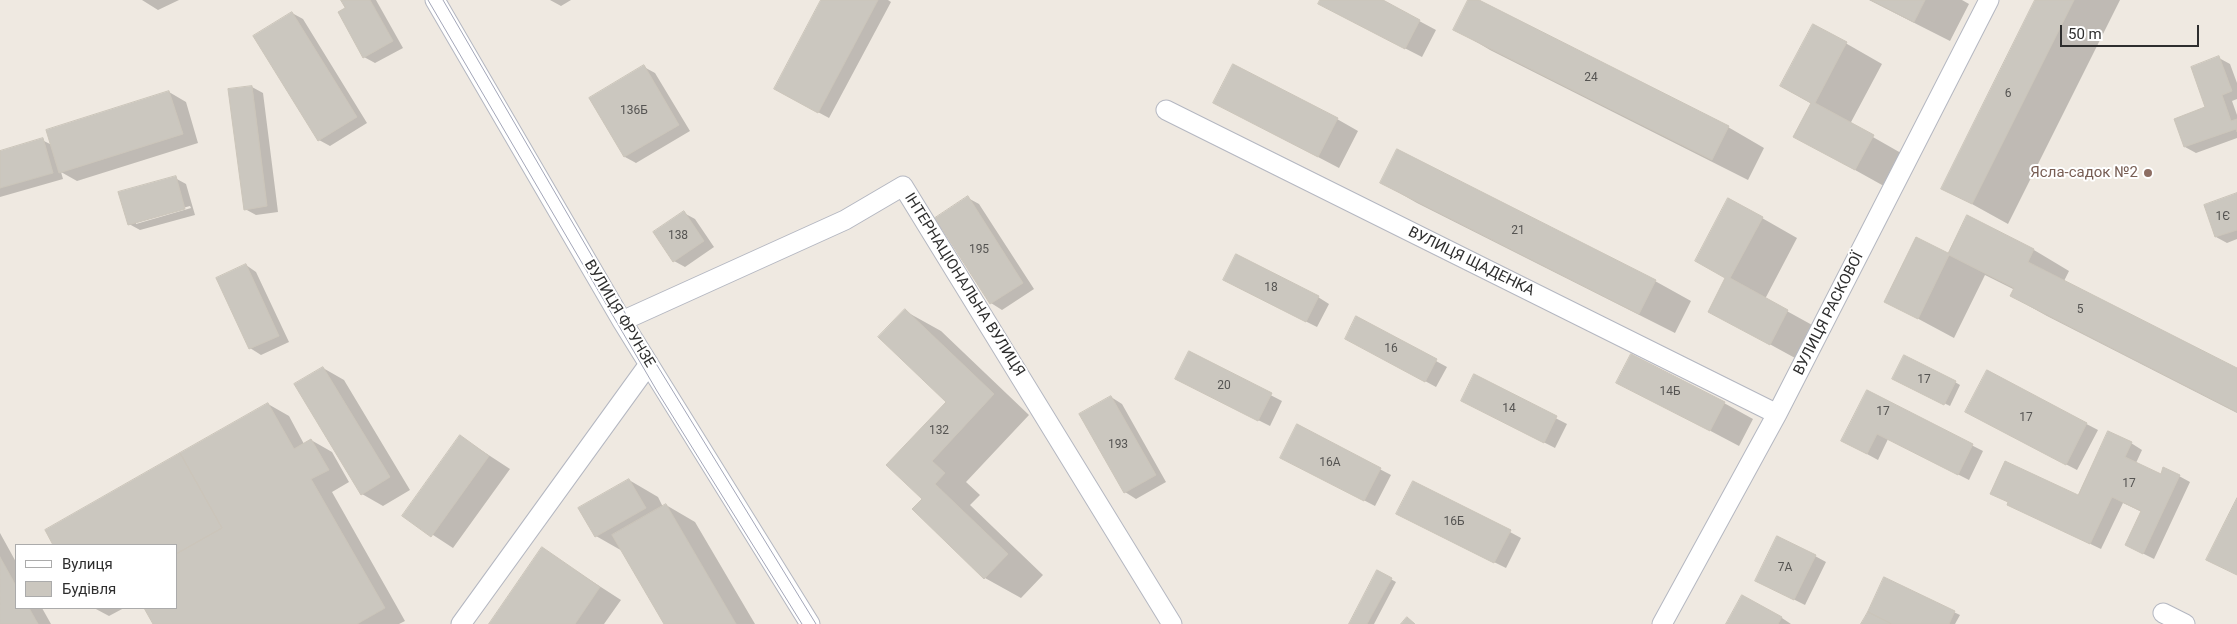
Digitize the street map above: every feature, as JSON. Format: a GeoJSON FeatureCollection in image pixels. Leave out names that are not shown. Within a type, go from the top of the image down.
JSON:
{"type":"FeatureCollection","features":[{"type":"Feature","properties":{"kind":"street","name":"ВУЛИЦЯ ФРУНЗЕ"},"geometry":{"type":"LineString","coordinates":[[435,0],[622,321],[810,624]]}},
{"type":"Feature","properties":{"kind":"street","name":"ВУЛИЦЯ РАСКОВОЇ"},"geometry":{"type":"LineString","coordinates":[[1662,624],[1777,414],[1989,0]]}},
{"type":"Feature","properties":{"kind":"street","name":"ВУЛИЦЯ ЩАДЕНКА"},"geometry":{"type":"LineString","coordinates":[[1166,110],[1777,414]]}},
{"type":"Feature","properties":{"kind":"street","name":"ІНТЕРНАЦІОНАЛЬНА ВУЛИЦЯ"},"geometry":{"type":"LineString","coordinates":[[622,321],[845,220],[903,186],[1172,624]]}},
{"type":"Feature","properties":{"kind":"street"},"geometry":{"type":"LineString","coordinates":[[461,624],[649,364]]}},
{"type":"Feature","properties":{"kind":"street"},"geometry":{"type":"LineString","coordinates":[[2163,613],[2185,624]]}},
{"type":"Feature","properties":{"kind":"building"},"geometry":{"type":"Polygon","coordinates":[[[341,0],[370,0],[393,41],[363,58],[338,12],[345,8],[341,0]]]}},
{"type":"Feature","properties":{"kind":"building"},"geometry":{"type":"Polygon","coordinates":[[[821,0],[878,0],[818,113],[774,89],[821,0]]]}},
{"type":"Feature","properties":{"kind":"building"},"geometry":{"type":"Polygon","coordinates":[[[1320,0],[1383,0],[1420,20],[1405,49],[1318,4],[1320,0]]]}},
{"type":"Feature","properties":{"kind":"building"},"geometry":{"type":"Polygon","coordinates":[[[1468,0],[1479,0],[1729,126],[1712,160],[1453,30],[1468,0]]]}},
{"type":"Feature","properties":{"kind":"building"},"geometry":{"type":"Polygon","coordinates":[[[1871,0],[1925,0],[1914,22],[1871,0]]]}},
{"type":"Feature","properties":{"kind":"building"},"geometry":{"type":"Polygon","coordinates":[[[2035,0],[2074,0],[1972,204],[1941,189],[2035,0]]]}},
{"type":"Feature","properties":{"kind":"building"},"geometry":{"type":"Polygon","coordinates":[[[292,12],[357,117],[318,141],[253,36],[292,12]]]}},
{"type":"Feature","properties":{"kind":"building"},"geometry":{"type":"Polygon","coordinates":[[[1813,24],[1847,42],[1815,103],[1874,135],[1855,170],[1793,137],[1811,103],[1780,86],[1813,24]]]}},
{"type":"Feature","properties":{"kind":"building"},"geometry":{"type":"Polygon","coordinates":[[[2219,56],[2232,91],[2222,95],[2231,121],[2237,119],[2237,132],[2236,129],[2184,147],[2174,119],[2205,107],[2191,67],[2219,56]]]}},
{"type":"Feature","properties":{"kind":"building"},"geometry":{"type":"Polygon","coordinates":[[[1233,64],[1338,118],[1318,157],[1213,103],[1233,64]]]}},
{"type":"Feature","properties":{"kind":"building"},"geometry":{"type":"Polygon","coordinates":[[[644,65],[679,125],[624,157],[589,98],[644,65]]]}},
{"type":"Feature","properties":{"kind":"building"},"geometry":{"type":"Polygon","coordinates":[[[252,86],[267,206],[244,210],[228,89],[252,86]]]}},
{"type":"Feature","properties":{"kind":"building"},"geometry":{"type":"Polygon","coordinates":[[[169,91],[183,134],[59,173],[46,130],[169,91]]]}},
{"type":"Feature","properties":{"kind":"building"},"geometry":{"type":"Polygon","coordinates":[[[43,138],[53,173],[0,188],[0,151],[43,138]]]}},
{"type":"Feature","properties":{"kind":"building"},"geometry":{"type":"Polygon","coordinates":[[[1397,149],[1656,280],[1639,314],[1380,183],[1397,149]]]}},
{"type":"Feature","properties":{"kind":"building"},"geometry":{"type":"Polygon","coordinates":[[[176,176],[185,209],[128,225],[118,192],[176,176]]]}},
{"type":"Feature","properties":{"kind":"building"},"geometry":{"type":"Polygon","coordinates":[[[2237,193],[2237,230],[2215,237],[2204,205],[2237,193]]]}},
{"type":"Feature","properties":{"kind":"building"},"geometry":{"type":"Polygon","coordinates":[[[968,196],[1023,283],[990,304],[935,218],[968,196]]]}},
{"type":"Feature","properties":{"kind":"building"},"geometry":{"type":"Polygon","coordinates":[[[1728,198],[1763,217],[1730,278],[1788,310],[1770,345],[1708,312],[1725,278],[1695,261],[1728,198]]]}},
{"type":"Feature","properties":{"kind":"building"},"geometry":{"type":"Polygon","coordinates":[[[684,211],[704,241],[673,262],[653,232],[684,211]]]}},
{"type":"Feature","properties":{"kind":"building"},"geometry":{"type":"Polygon","coordinates":[[[1967,215],[2034,249],[2028,262],[2237,368],[2237,412],[2010,296],[2014,288],[1949,255],[1918,319],[1884,302],[1916,237],[1948,253],[1967,215]]]}},
{"type":"Feature","properties":{"kind":"building"},"geometry":{"type":"Polygon","coordinates":[[[1236,254],[1319,296],[1306,322],[1223,280],[1236,254]]]}},
{"type":"Feature","properties":{"kind":"building"},"geometry":{"type":"Polygon","coordinates":[[[246,264],[279,336],[249,349],[216,278],[246,264]]]}},
{"type":"Feature","properties":{"kind":"building"},"geometry":{"type":"Polygon","coordinates":[[[905,309],[994,394],[932,461],[945,473],[935,484],[1008,554],[984,579],[912,509],[922,499],[886,465],[946,402],[878,337],[905,309]]]}},
{"type":"Feature","properties":{"kind":"building"},"geometry":{"type":"Polygon","coordinates":[[[1356,316],[1437,359],[1425,382],[1345,339],[1356,316]]]}},
{"type":"Feature","properties":{"kind":"building"},"geometry":{"type":"Polygon","coordinates":[[[1189,351],[1272,393],[1258,421],[1175,379],[1189,351]]]}},
{"type":"Feature","properties":{"kind":"building"},"geometry":{"type":"Polygon","coordinates":[[[1631,354],[1725,402],[1710,431],[1616,383],[1631,354]]]}},
{"type":"Feature","properties":{"kind":"building"},"geometry":{"type":"Polygon","coordinates":[[[1904,355],[1956,381],[1944,405],[1892,379],[1904,355]]]}},
{"type":"Feature","properties":{"kind":"building"},"geometry":{"type":"Polygon","coordinates":[[[323,367],[390,477],[361,495],[294,384],[323,367]]]}},
{"type":"Feature","properties":{"kind":"building"},"geometry":{"type":"Polygon","coordinates":[[[1987,370],[2087,423],[2066,465],[1965,412],[1987,370]]]}},
{"type":"Feature","properties":{"kind":"building"},"geometry":{"type":"Polygon","coordinates":[[[1474,374],[1557,416],[1544,443],[1461,401],[1474,374]]]}},
{"type":"Feature","properties":{"kind":"building"},"geometry":{"type":"Polygon","coordinates":[[[1867,390],[1973,444],[1958,475],[1877,434],[1867,454],[1841,441],[1867,390]]]}},
{"type":"Feature","properties":{"kind":"building"},"geometry":{"type":"Polygon","coordinates":[[[1111,396],[1156,475],[1124,493],[1079,414],[1111,396]]]}},
{"type":"Feature","properties":{"kind":"building"},"geometry":{"type":"Polygon","coordinates":[[[268,403],[294,449],[311,439],[329,470],[311,479],[385,608],[357,624],[153,624],[145,609],[178,609],[178,553],[222,528],[180,453],[268,403]]]}},
{"type":"Feature","properties":{"kind":"building"},"geometry":{"type":"Polygon","coordinates":[[[1297,424],[1381,468],[1364,501],[1280,458],[1297,424]]]}},
{"type":"Feature","properties":{"kind":"building"},"geometry":{"type":"Polygon","coordinates":[[[2108,431],[2132,442],[2125,457],[2161,474],[2163,467],[2180,475],[2143,554],[2125,545],[2141,511],[2112,497],[2090,544],[2007,505],[2008,502],[1990,494],[2005,461],[2078,495],[2108,431]]]}},
{"type":"Feature","properties":{"kind":"building"},"geometry":{"type":"Polygon","coordinates":[[[460,435],[489,456],[431,537],[402,516],[460,435]]]}},
{"type":"Feature","properties":{"kind":"building"},"geometry":{"type":"Polygon","coordinates":[[[180,453],[222,528],[178,553],[178,544],[52,544],[45,530],[180,453]]]}},
{"type":"Feature","properties":{"kind":"building"},"geometry":{"type":"Polygon","coordinates":[[[629,479],[646,508],[595,537],[578,508],[629,479]]]}},
{"type":"Feature","properties":{"kind":"building"},"geometry":{"type":"Polygon","coordinates":[[[1413,481],[1511,530],[1494,563],[1396,514],[1413,481]]]}},
{"type":"Feature","properties":{"kind":"building"},"geometry":{"type":"Polygon","coordinates":[[[2237,498],[2237,575],[2206,560],[2237,498]]]}},
{"type":"Feature","properties":{"kind":"building"},"geometry":{"type":"Polygon","coordinates":[[[666,504],[736,624],[664,624],[612,535],[666,504]]]}},
{"type":"Feature","properties":{"kind":"building"},"geometry":{"type":"Polygon","coordinates":[[[1777,536],[1816,555],[1794,600],[1755,581],[1777,536]]]}},
{"type":"Feature","properties":{"kind":"building"},"geometry":{"type":"Polygon","coordinates":[[[542,547],[600,587],[575,624],[489,624],[542,547]]]}},
{"type":"Feature","properties":{"kind":"building"},"geometry":{"type":"Polygon","coordinates":[[[0,557],[15,584],[15,609],[30,609],[38,624],[0,624],[0,557]]]}},
{"type":"Feature","properties":{"kind":"building"},"geometry":{"type":"Polygon","coordinates":[[[1377,570],[1392,578],[1367,624],[1349,624],[1377,570]]]}},
{"type":"Feature","properties":{"kind":"building"},"geometry":{"type":"Polygon","coordinates":[[[1884,577],[1955,611],[1949,624],[1892,624],[1868,612],[1884,577]]]}},
{"type":"Feature","properties":{"kind":"building"},"geometry":{"type":"Polygon","coordinates":[[[1742,595],[1782,617],[1778,624],[1726,624],[1742,595]]]}},
{"type":"Feature","properties":{"kind":"building"},"geometry":{"type":"Polygon","coordinates":[[[1868,612],[1890,623],[1861,624],[1868,612]]]}},
{"type":"Feature","properties":{"kind":"building"},"geometry":{"type":"Polygon","coordinates":[[[1407,617],[1415,624],[1401,624],[1407,617]]]}},
{"type":"Feature","properties":{"kind":"tram line"},"geometry":{"type":"LineString","coordinates":[[428,0],[657,391],[802,624]]}},
{"type":"Feature","properties":{"kind":"tram line"},"geometry":{"type":"LineString","coordinates":[[443,0],[628,318],[816,624]]}},
{"type":"Feature","properties":{"kind":"place","name":"Ясла-садок №2"},"geometry":{"type":"Point","coordinates":[2148,173]}}]}
